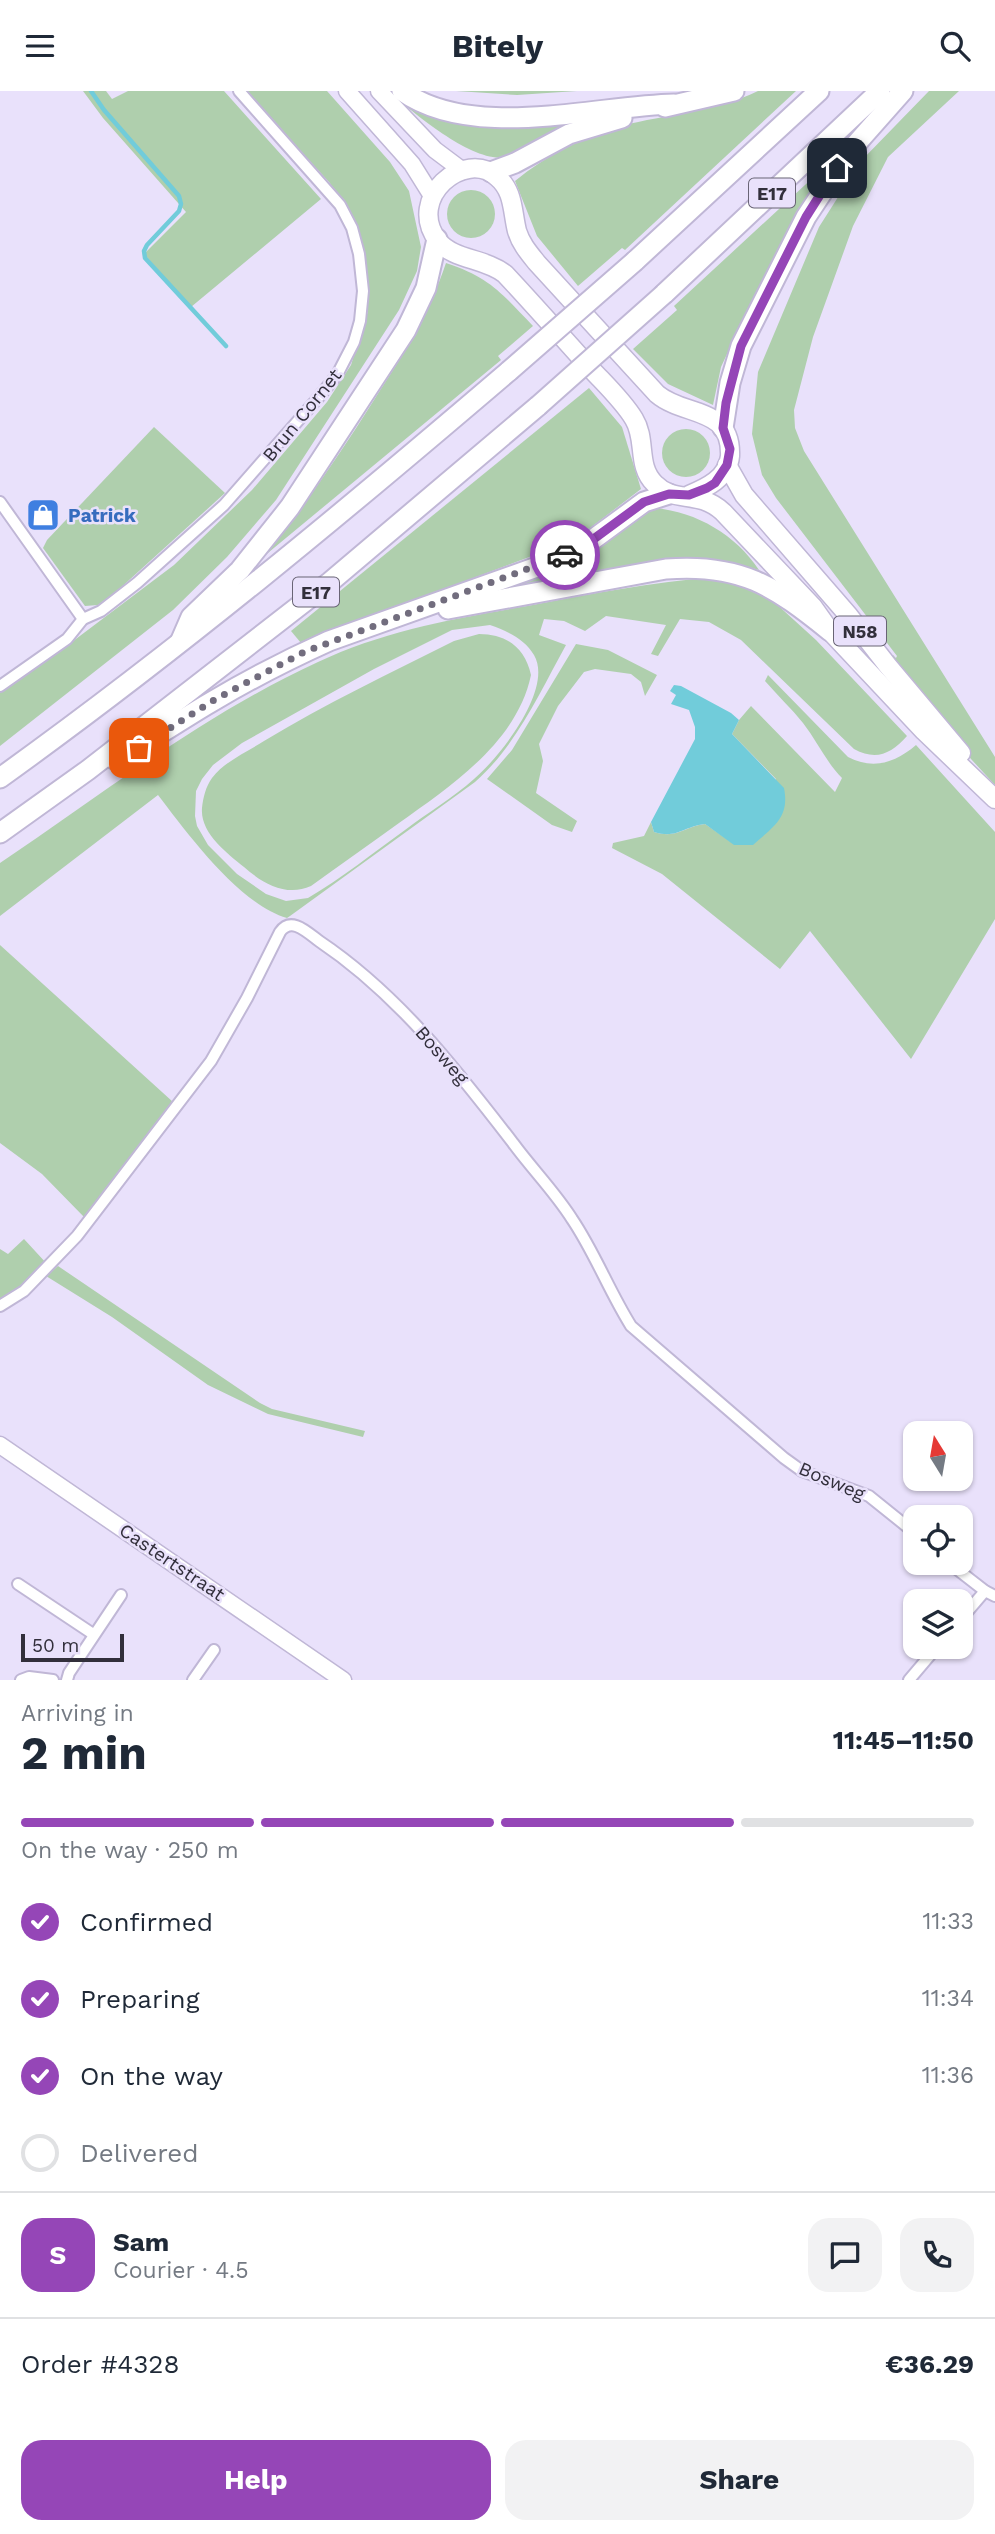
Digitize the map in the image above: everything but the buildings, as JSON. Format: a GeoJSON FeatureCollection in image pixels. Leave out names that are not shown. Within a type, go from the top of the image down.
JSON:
{"type":"FeatureCollection","features":[{"type":"Feature","properties":{"kind":"highway"},"geometry":{"type":"LineString","coordinates":[[402,91],[441,111],[484,117],[522,117],[674,104]]}},
{"type":"Feature","properties":{"kind":"highway"},"geometry":{"type":"LineString","coordinates":[[491,172],[586,128],[734,91]]}},
{"type":"Feature","properties":{"kind":"highway","name":"E17"},"geometry":{"type":"LineString","coordinates":[[0,778],[179,645],[315,536],[635,261],[819,91]]}},
{"type":"Feature","properties":{"kind":"highway","name":"E17"},"geometry":{"type":"LineString","coordinates":[[0,833],[88,771],[330,582],[664,294],[880,91]]}},
{"type":"Feature","properties":{"kind":"highway"},"geometry":{"type":"LineString","coordinates":[[723,428],[730,383],[741,346],[806,217],[849,152],[903,91]]}},
{"type":"Feature","properties":{"kind":"highway"},"geometry":{"type":"LineString","coordinates":[[179,645],[191,617],[240,570],[290,507],[406,330],[426,288],[437,239]]}},
{"type":"Feature","properties":{"kind":"highway"},"geometry":{"type":"LineString","coordinates":[[88,771],[139,748],[214,700],[304,652],[565,555],[595,538],[644,502],[679,495]]}},
{"type":"Feature","properties":{"kind":"highway"},"geometry":{"type":"LineString","coordinates":[[395,619],[666,569],[691,567],[725,571],[765,585],[794,602],[830,631]]}},
{"type":"Feature","properties":{"kind":"main road"},"geometry":{"type":"LineString","coordinates":[[347,91],[412,164],[432,196]]}},
{"type":"Feature","properties":{"kind":"main road"},"geometry":{"type":"LineString","coordinates":[[379,91],[435,150],[463,171]]}},
{"type":"Feature","properties":{"kind":"main road"},"geometry":{"type":"LineString","coordinates":[[437,239],[429,215],[432,196],[443,181],[463,171],[491,172],[500,180],[510,197],[517,230],[526,250],[564,293],[657,394],[667,402],[704,413],[723,428]]}},
{"type":"Feature","properties":{"kind":"main road","name":"N58"},"geometry":{"type":"LineString","coordinates":[[437,239],[453,252],[498,268],[631,414],[640,432],[646,472],[656,485],[679,495],[712,502],[723,512],[924,731],[995,797]]}},
{"type":"Feature","properties":{"kind":"main road","name":"N58"},"geometry":{"type":"LineString","coordinates":[[723,428],[730,449],[727,465],[744,495],[849,615],[995,797]]}},
{"type":"Feature","properties":{"kind":"main road"},"geometry":{"type":"LineString","coordinates":[[679,495],[715,483],[727,465]]}},
{"type":"Feature","properties":{"kind":"main road","name":"Castertstraat"},"geometry":{"type":"LineString","coordinates":[[0,1445],[343,1680]]}},
{"type":"Feature","properties":{"kind":"street","name":"Brun Cornet"},"geometry":{"type":"LineString","coordinates":[[0,686],[67,639],[83,619],[100,611],[137,583],[224,505],[325,390],[342,366],[354,342],[363,303],[363,278],[352,228],[340,205],[239,91]]}},
{"type":"Feature","properties":{"kind":"street"},"geometry":{"type":"LineString","coordinates":[[0,502],[83,619]]}},
{"type":"Feature","properties":{"kind":"street","name":"Bosweg"},"geometry":{"type":"LineString","coordinates":[[0,1306],[24,1291],[77,1236],[211,1061],[247,999],[280,932],[284,925],[289,924],[298,927],[343,957],[375,983],[433,1042],[570,1215],[590,1246],[615,1300],[631,1326],[784,1458],[821,1480],[852,1488],[869,1496],[903,1523]]}},
{"type":"Feature","properties":{"kind":"street"},"geometry":{"type":"LineString","coordinates":[[965,1575],[990,1594],[973,1609]]}},
{"type":"Feature","properties":{"kind":"street"},"geometry":{"type":"LineString","coordinates":[[18,1584],[93,1634]]}},
{"type":"Feature","properties":{"kind":"street"},"geometry":{"type":"LineString","coordinates":[[67,1680],[93,1634],[121,1595]]}},
{"type":"Feature","properties":{"kind":"street"},"geometry":{"type":"LineString","coordinates":[[193,1680],[214,1650]]}},
{"type":"Feature","properties":{"kind":"street"},"geometry":{"type":"LineString","coordinates":[[909,1680],[927,1659]]}},
{"type":"Feature","properties":{"kind":"street"},"geometry":{"type":"LineString","coordinates":[[21,1680],[29,1677],[53,1680]]}},
{"type":"Feature","properties":{"kind":"green space"},"geometry":{"type":"Polygon","coordinates":[[[83,91],[106,91],[112,99],[128,91],[224,91],[321,199],[191,307],[144,254],[186,212],[103,118],[83,91]]]}},
{"type":"Feature","properties":{"kind":"green space"},"geometry":{"type":"Polygon","coordinates":[[[245,91],[327,91],[390,162],[409,191],[421,247],[417,271],[399,310],[276,500],[227,557],[173,610],[0,746],[0,693],[174,565],[252,490],[327,402],[351,365],[368,311],[368,285],[364,261],[346,206],[329,182],[245,91]]]}},
{"type":"Feature","properties":{"kind":"green space"},"geometry":{"type":"Polygon","coordinates":[[[456,91],[577,91],[517,95],[456,91]]]}},
{"type":"Feature","properties":{"kind":"green space"},"geometry":{"type":"Polygon","coordinates":[[[758,91],[796,91],[625,250],[622,248],[578,286],[537,236],[515,181],[552,155],[592,136],[621,126],[725,104],[758,91]]]}},
{"type":"Feature","properties":{"kind":"green space"},"geometry":{"type":"Polygon","coordinates":[[[929,91],[959,91],[888,157],[853,226],[813,337],[794,410],[795,428],[804,451],[995,757],[995,785],[890,658],[897,656],[776,498],[762,475],[752,434],[758,372],[819,227],[861,161],[929,91]]]}},
{"type":"Feature","properties":{"kind":"green space"},"geometry":{"type":"Polygon","coordinates":[[[395,97],[436,118],[458,122],[578,121],[527,149],[509,156],[496,157],[481,154],[449,138],[395,97]]]}},
{"type":"Feature","properties":{"kind":"green space"},"geometry":{"type":"Polygon","coordinates":[[[832,160],[802,204],[752,300],[721,367],[713,405],[668,384],[633,349],[677,310],[674,306],[832,160]]]}},
{"type":"Feature","properties":{"kind":"green space"},"geometry":{"type":"Polygon","coordinates":[[[471,190],[488,197],[495,214],[488,231],[471,238],[454,231],[447,214],[454,197],[471,190]]]}},
{"type":"Feature","properties":{"kind":"green space"},"geometry":{"type":"Polygon","coordinates":[[[446,263],[485,281],[533,326],[498,356],[501,360],[263,557],[321,480],[395,366],[423,317],[446,263]]]}},
{"type":"Feature","properties":{"kind":"green space"},"geometry":{"type":"Polygon","coordinates":[[[589,388],[622,427],[641,489],[585,532],[556,547],[301,643],[291,631],[589,388]]]}},
{"type":"Feature","properties":{"kind":"green space"},"geometry":{"type":"Polygon","coordinates":[[[154,427],[225,493],[116,592],[98,605],[85,606],[43,548],[47,540],[154,427]]]}},
{"type":"Feature","properties":{"kind":"green space"},"geometry":{"type":"Polygon","coordinates":[[[686,429],[703,436],[710,453],[703,470],[686,477],[669,470],[662,453],[669,436],[686,429]]]}},
{"type":"Feature","properties":{"kind":"green space"},"geometry":{"type":"Polygon","coordinates":[[[655,508],[686,514],[714,527],[739,546],[759,570],[725,561],[700,560],[522,586],[519,584],[642,513],[655,508]]]}},
{"type":"Feature","properties":{"kind":"green space"},"geometry":{"type":"Polygon","coordinates":[[[716,577],[744,583],[772,600],[816,640],[907,736],[883,754],[869,755],[854,749],[741,640],[709,622],[680,619],[658,656],[651,654],[666,625],[606,616],[585,631],[564,621],[544,619],[539,635],[566,645],[526,718],[490,768],[475,782],[287,918],[269,911],[233,883],[199,847],[158,795],[0,916],[0,863],[194,730],[318,662],[368,642],[447,621],[621,589],[716,577]],[[490,625],[452,630],[374,669],[242,743],[213,765],[196,791],[197,826],[208,845],[237,874],[266,894],[286,901],[308,898],[457,793],[485,769],[509,740],[521,722],[537,686],[538,669],[530,649],[515,636],[490,625]]]}},
{"type":"Feature","properties":{"kind":"green space"},"geometry":{"type":"Polygon","coordinates":[[[479,634],[498,637],[513,644],[524,657],[531,675],[512,721],[497,742],[440,794],[311,886],[302,889],[284,889],[259,879],[216,842],[205,826],[202,808],[208,785],[217,772],[287,727],[358,689],[454,641],[479,634]]]}},
{"type":"Feature","properties":{"kind":"green space"},"geometry":{"type":"Polygon","coordinates":[[[576,644],[608,650],[657,675],[645,696],[641,682],[631,674],[595,669],[584,672],[558,706],[539,744],[543,761],[536,793],[577,821],[572,832],[552,825],[487,779],[512,750],[576,644]]]}},
{"type":"Feature","properties":{"kind":"green space"},"geometry":{"type":"Polygon","coordinates":[[[768,675],[848,757],[866,763],[884,763],[916,745],[995,832],[995,919],[911,1059],[810,931],[780,969],[662,874],[612,848],[613,843],[644,836],[651,822],[654,832],[662,834],[705,824],[734,844],[776,779],[732,734],[751,706],[835,792],[842,778],[803,723],[765,681],[768,675]]]}},
{"type":"Feature","properties":{"kind":"green space"},"geometry":{"type":"Polygon","coordinates":[[[0,945],[173,1102],[84,1217],[42,1174],[0,1143],[0,945]]]}},
{"type":"Feature","properties":{"kind":"green space"},"geometry":{"type":"Polygon","coordinates":[[[24,1239],[47,1264],[28,1283],[0,1302],[0,1249],[8,1254],[24,1239]]]}},
{"type":"Feature","properties":{"kind":"green space"},"geometry":{"type":"Polygon","coordinates":[[[58,1266],[260,1403],[272,1409],[365,1431],[363,1437],[268,1414],[208,1385],[112,1317],[46,1276],[58,1266]]]}},
{"type":"Feature","properties":{"kind":"water"},"geometry":{"type":"Polygon","coordinates":[[[674,685],[681,686],[739,720],[732,734],[784,788],[782,814],[773,827],[753,845],[734,845],[705,824],[668,834],[654,832],[651,822],[695,739],[695,727],[689,710],[671,704],[676,695],[670,691],[674,685]]]}},
{"type":"Feature","properties":{"kind":"waterway"},"geometry":{"type":"LineString","coordinates":[[91,91],[104,110],[179,196],[179,211],[147,245],[145,258],[226,346]]}},
{"type":"Feature","properties":{"kind":"way so far"},"geometry":{"type":"LineString","coordinates":[[139,748],[214,700],[304,652],[565,555]]}},
{"type":"Feature","properties":{"kind":"place","name":"Patrick"},"geometry":{"type":"Point","coordinates":[43,515]}},
{"type":"Feature","properties":{"kind":"route"},"geometry":{"type":"LineString","coordinates":[[565,555],[595,538],[644,502],[669,494],[689,495],[715,483],[729,461],[730,449],[723,428],[730,383],[741,346],[806,217],[837,168]]}}]}
